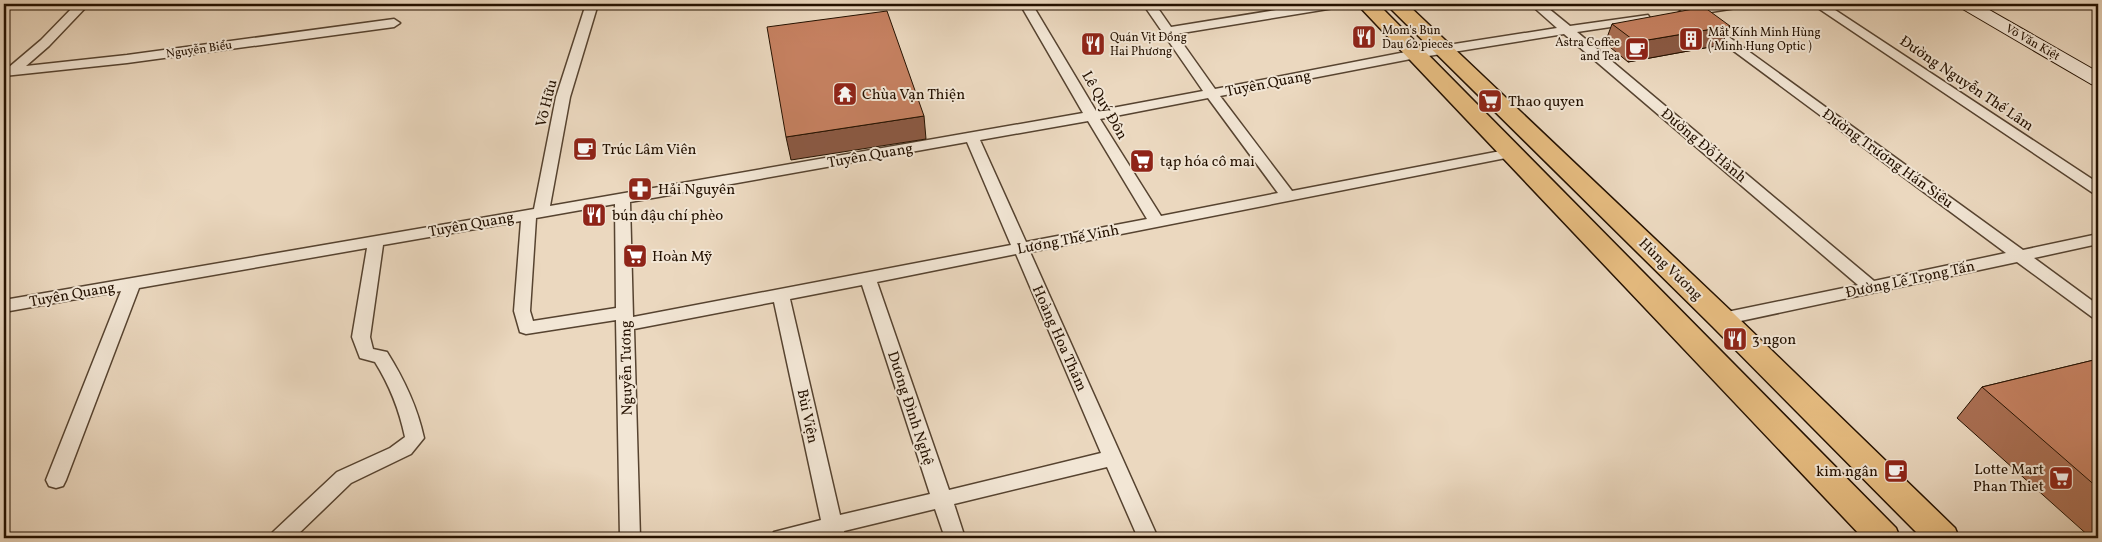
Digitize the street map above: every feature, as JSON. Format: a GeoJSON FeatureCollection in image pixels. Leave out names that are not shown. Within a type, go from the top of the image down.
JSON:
{"type":"FeatureCollection","features":[{"type":"Feature","properties":{"kind":"main road"},"geometry":{"type":"LineString","coordinates":[[1367,4],[1884,538]]}},
{"type":"Feature","properties":{"kind":"main road","name":"Hùng Vương"},"geometry":{"type":"LineString","coordinates":[[1396,4],[1722,319],[1942,538]]}},
{"type":"Feature","properties":{"kind":"street"},"geometry":{"type":"LineString","coordinates":[[8,71],[45,43],[83,4]]}},
{"type":"Feature","properties":{"kind":"street","name":"Võ Hữu"},"geometry":{"type":"LineString","coordinates":[[592,4],[563,97],[535,213],[522,311],[526,328],[625,319]]}},
{"type":"Feature","properties":{"kind":"street","name":"Lê Quý Đôn"},"geometry":{"type":"LineString","coordinates":[[1026,4],[1157,222]]}},
{"type":"Feature","properties":{"kind":"street"},"geometry":{"type":"LineString","coordinates":[[1149,4],[1212,94],[1288,196]]}},
{"type":"Feature","properties":{"kind":"street"},"geometry":{"type":"LineString","coordinates":[[1169,31],[1334,4]]}},
{"type":"Feature","properties":{"kind":"street","name":"Đường Đỗ Hành"},"geometry":{"type":"LineString","coordinates":[[1536,4],[1871,287]]}},
{"type":"Feature","properties":{"kind":"street","name":"Tuyên Quang"},"geometry":{"type":"LineString","coordinates":[[4,306],[132,282],[1093,116],[1416,54],[1674,11],[1736,4]]}},
{"type":"Feature","properties":{"kind":"street","name":"Đường Nguyễn Thế Lâm"},"geometry":{"type":"LineString","coordinates":[[1818,4],[2098,190]]}},
{"type":"Feature","properties":{"kind":"street","name":"Võ Văn Kiệt"},"geometry":{"type":"LineString","coordinates":[[1967,4],[2098,80]]}},
{"type":"Feature","properties":{"kind":"street","name":"Đường Trương Hán Siêu"},"geometry":{"type":"LineString","coordinates":[[1674,11],[2098,313]]}},
{"type":"Feature","properties":{"kind":"street","name":"Nguyễn Biểu"},"geometry":{"type":"LineString","coordinates":[[8,71],[127,60],[394,23]]}},
{"type":"Feature","properties":{"kind":"street","name":"Hoàng Hoa Thám"},"geometry":{"type":"LineString","coordinates":[[972,137],[1148,538]]}},
{"type":"Feature","properties":{"kind":"street","name":"Lương Thế Vinh"},"geometry":{"type":"LineString","coordinates":[[625,319],[868,278],[1511,153]]}},
{"type":"Feature","properties":{"kind":"street","name":"Nguyễn Tương"},"geometry":{"type":"LineString","coordinates":[[622,198],[630,538]]}},
{"type":"Feature","properties":{"kind":"street","name":"Đường Lê Trọng Tấn"},"geometry":{"type":"LineString","coordinates":[[1722,319],[2098,239]]}},
{"type":"Feature","properties":{"kind":"street"},"geometry":{"type":"LineString","coordinates":[[280,538],[298,525],[336,484],[368,464],[406,449],[414,438],[408,405],[401,387],[381,356],[366,354],[362,345],[361,337],[376,241]]}},
{"type":"Feature","properties":{"kind":"street","name":"Dương Đình Nghệ"},"geometry":{"type":"LineString","coordinates":[[868,278],[955,538]]}},
{"type":"Feature","properties":{"kind":"street"},"geometry":{"type":"LineString","coordinates":[[56,480],[132,282]]}},
{"type":"Feature","properties":{"kind":"street","name":"Bùi Viện"},"geometry":{"type":"LineString","coordinates":[[781,294],[834,532]]}},
{"type":"Feature","properties":{"kind":"street"},"geometry":{"type":"LineString","coordinates":[[781,538],[834,532],[942,501],[1113,458]]}},
{"type":"Feature","properties":{"kind":"building"},"geometry":{"type":"Polygon","coordinates":[[[1704,7],[1730,26],[1636,42],[1612,24],[1704,7]]]}},
{"type":"Feature","properties":{"kind":"building","name":"Chùa Vạn Thiện"},"geometry":{"type":"Polygon","coordinates":[[[887,11],[924,116],[786,137],[767,27],[887,11]]]}},
{"type":"Feature","properties":{"kind":"building"},"geometry":{"type":"Polygon","coordinates":[[[2098,359],[2098,488],[1982,387],[2098,359]]]}},
{"type":"Feature","properties":{"kind":"place","name":"Mom's Bun Dau 62 pieces"},"geometry":{"type":"Point","coordinates":[1364,37]}},
{"type":"Feature","properties":{"kind":"place","name":"Mắt Kính Minh Hùng ( Minh Hung Optic )"},"geometry":{"type":"Point","coordinates":[1691,39]}},
{"type":"Feature","properties":{"kind":"place","name":"Quán Vịt Đồng Hai Phương"},"geometry":{"type":"Point","coordinates":[1093,44]}},
{"type":"Feature","properties":{"kind":"place","name":"Astra Coffee and Tea"},"geometry":{"type":"Point","coordinates":[1637,49]}},
{"type":"Feature","properties":{"kind":"place","name":"Chùa Vạn Thiện"},"geometry":{"type":"Point","coordinates":[845,94]}},
{"type":"Feature","properties":{"kind":"place","name":"Thao quyen"},"geometry":{"type":"Point","coordinates":[1490,101]}},
{"type":"Feature","properties":{"kind":"place","name":"Trúc Lâm Viên"},"geometry":{"type":"Point","coordinates":[585,149]}},
{"type":"Feature","properties":{"kind":"place","name":"tạp hóa cô mai"},"geometry":{"type":"Point","coordinates":[1142,161]}},
{"type":"Feature","properties":{"kind":"place","name":"Hải Nguyên"},"geometry":{"type":"Point","coordinates":[640,189]}},
{"type":"Feature","properties":{"kind":"place","name":"bún đậu chí phèo"},"geometry":{"type":"Point","coordinates":[594,215]}},
{"type":"Feature","properties":{"kind":"place","name":"Hoàn Mỹ"},"geometry":{"type":"Point","coordinates":[635,256]}},
{"type":"Feature","properties":{"kind":"place","name":"3 ngon"},"geometry":{"type":"Point","coordinates":[1735,339]}},
{"type":"Feature","properties":{"kind":"place","name":"kim ngân"},"geometry":{"type":"Point","coordinates":[1896,471]}},
{"type":"Feature","properties":{"kind":"place","name":"Lotte Mart Phan Thiet"},"geometry":{"type":"Point","coordinates":[2061,478]}}]}
